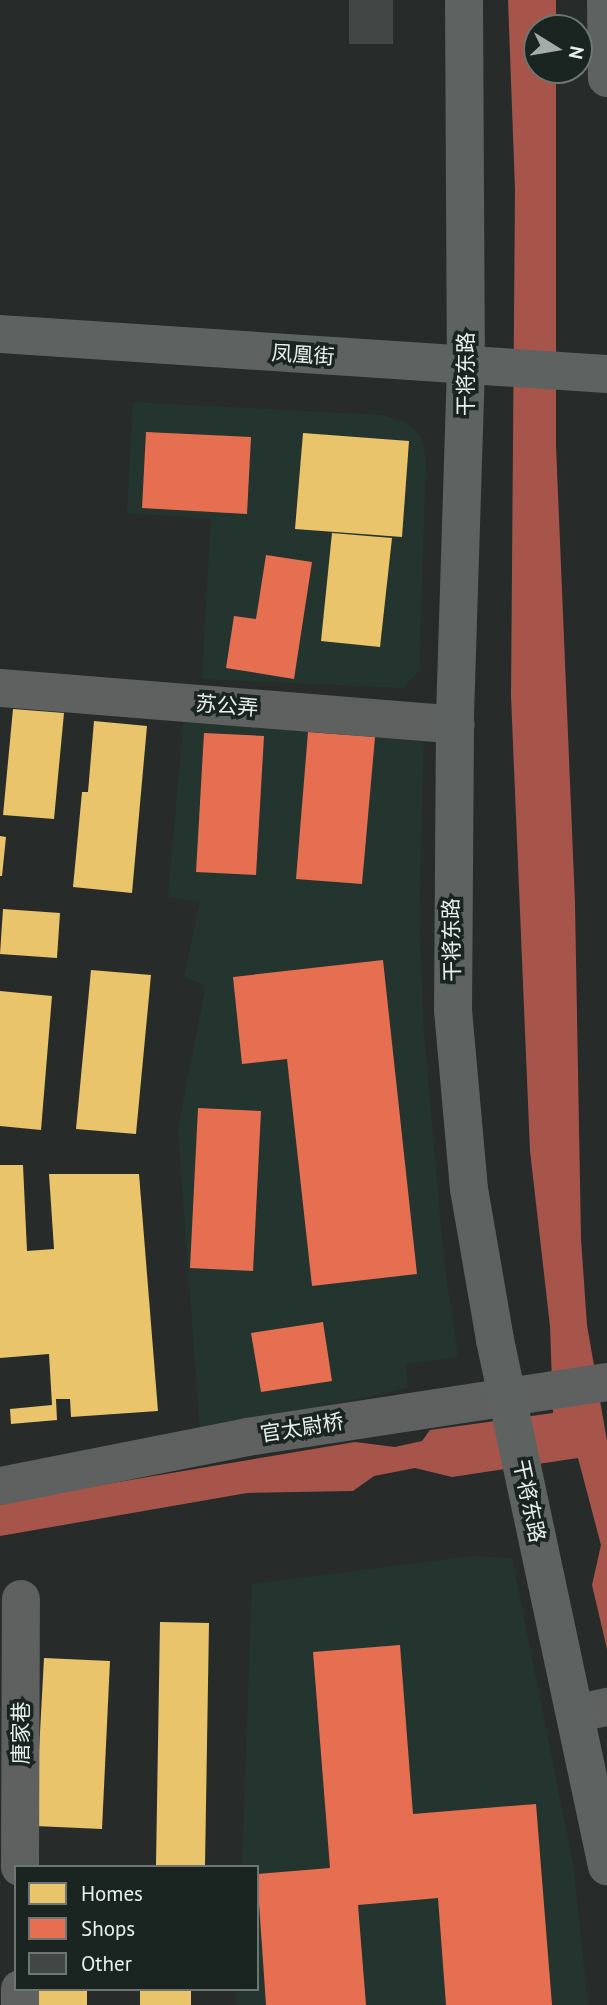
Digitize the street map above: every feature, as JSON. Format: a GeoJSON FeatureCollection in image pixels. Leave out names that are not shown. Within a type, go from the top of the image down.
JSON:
{"type":"FeatureCollection","features":[{"type":"Feature","properties":{"kind":"main road","name":"干将东路"},"geometry":{"type":"LineString","coordinates":[[464,0],[475,366],[454,725],[451,916],[456,1051],[469,1189],[517,1400],[528,1495],[595,1709],[607,1866]]}},
{"type":"Feature","properties":{"kind":"main road"},"geometry":{"type":"LineString","coordinates":[[606,0],[607,78]]}},
{"type":"Feature","properties":{"kind":"main road","name":"凤凰街"},"geometry":{"type":"LineString","coordinates":[[0,334],[598,373]]}},
{"type":"Feature","properties":{"kind":"street","name":"苏公弄"},"geometry":{"type":"LineString","coordinates":[[0,688],[454,725]]}},
{"type":"Feature","properties":{"kind":"street","name":"官太尉桥"},"geometry":{"type":"LineString","coordinates":[[0,1486],[247,1437],[517,1400],[606,1382]]}},
{"type":"Feature","properties":{"kind":"street","name":"唐家巷"},"geometry":{"type":"LineString","coordinates":[[20,1865],[21,1599]]}},
{"type":"Feature","properties":{"kind":"shaded area"},"geometry":{"type":"Polygon","coordinates":[[[508,0],[556,0],[556,14],[523,14],[523,84],[556,84],[556,446],[575,903],[581,1239],[587,1325],[607,1441],[607,1649],[592,1585],[601,1545],[578,1458],[452,1477],[415,1468],[374,1476],[353,1491],[247,1493],[0,1536],[0,1502],[355,1442],[395,1447],[422,1441],[430,1430],[553,1413],[550,1326],[530,1151],[511,696],[515,189],[508,0]]]}},
{"type":"Feature","properties":{"kind":"shaded area"},"geometry":{"type":"Polygon","coordinates":[[[133,402],[382,415],[406,422],[421,437],[426,459],[419,671],[403,688],[202,679],[211,519],[127,513],[133,402]]]}},
{"type":"Feature","properties":{"kind":"shaded area"},"geometry":{"type":"Polygon","coordinates":[[[184,717],[424,736],[419,918],[424,1035],[444,1262],[458,1357],[406,1364],[408,1388],[200,1433],[178,1128],[206,985],[184,977],[200,902],[168,897],[184,717]]]}},
{"type":"Feature","properties":{"kind":"shaded area"},"geometry":{"type":"Polygon","coordinates":[[[472,1556],[512,1558],[573,1864],[588,2005],[237,2005],[237,1991],[259,1991],[259,1865],[242,1865],[252,1584],[472,1556]]]}},
{"type":"Feature","properties":{"kind":"building: Homes"},"geometry":{"type":"Polygon","coordinates":[[[303,433],[409,441],[402,537],[295,529],[303,433]]]}},
{"type":"Feature","properties":{"kind":"building: Homes"},"geometry":{"type":"Polygon","coordinates":[[[332,533],[392,538],[380,647],[321,641],[332,533]]]}},
{"type":"Feature","properties":{"kind":"building: Homes"},"geometry":{"type":"Polygon","coordinates":[[[13,709],[64,713],[54,819],[3,815],[13,709]]]}},
{"type":"Feature","properties":{"kind":"building: Homes"},"geometry":{"type":"Polygon","coordinates":[[[94,721],[147,726],[132,893],[73,887],[82,792],[88,792],[94,721]]]}},
{"type":"Feature","properties":{"kind":"building: Homes"},"geometry":{"type":"Polygon","coordinates":[[[0,836],[6,837],[2,876],[0,876],[0,836]]]}},
{"type":"Feature","properties":{"kind":"building: Homes"},"geometry":{"type":"Polygon","coordinates":[[[3,909],[60,913],[57,958],[0,954],[3,909]]]}},
{"type":"Feature","properties":{"kind":"building: Homes"},"geometry":{"type":"Polygon","coordinates":[[[91,970],[151,975],[136,1134],[76,1129],[91,970]]]}},
{"type":"Feature","properties":{"kind":"building: Homes"},"geometry":{"type":"Polygon","coordinates":[[[0,991],[52,996],[41,1130],[0,1126],[0,991]]]}},
{"type":"Feature","properties":{"kind":"building: Homes"},"geometry":{"type":"Polygon","coordinates":[[[0,1165],[23,1165],[27,1251],[54,1249],[49,1174],[139,1174],[158,1411],[71,1417],[70,1399],[56,1399],[57,1420],[11,1424],[10,1409],[52,1405],[49,1354],[0,1358],[0,1165]]]}},
{"type":"Feature","properties":{"kind":"building: Homes"},"geometry":{"type":"Polygon","coordinates":[[[160,1622],[209,1623],[205,1865],[156,1865],[160,1622]]]}},
{"type":"Feature","properties":{"kind":"building: Homes"},"geometry":{"type":"Polygon","coordinates":[[[44,1658],[110,1661],[102,1829],[35,1826],[44,1658]]]}},
{"type":"Feature","properties":{"kind":"building: Homes"},"geometry":{"type":"Polygon","coordinates":[[[31,1991],[87,1991],[87,2005],[31,2005],[31,1991]]]}},
{"type":"Feature","properties":{"kind":"building: Homes"},"geometry":{"type":"Polygon","coordinates":[[[140,1991],[191,1991],[191,2005],[140,2005],[140,1991]]]}},
{"type":"Feature","properties":{"kind":"building: Shops"},"geometry":{"type":"Polygon","coordinates":[[[146,432],[251,437],[247,514],[142,508],[146,432]]]}},
{"type":"Feature","properties":{"kind":"building: Shops"},"geometry":{"type":"Polygon","coordinates":[[[266,555],[312,562],[294,679],[226,668],[234,616],[256,619],[266,555]]]}},
{"type":"Feature","properties":{"kind":"building: Shops"},"geometry":{"type":"Polygon","coordinates":[[[308,732],[375,737],[362,884],[296,879],[308,732]]]}},
{"type":"Feature","properties":{"kind":"building: Shops"},"geometry":{"type":"Polygon","coordinates":[[[204,733],[264,736],[256,875],[196,872],[204,733]]]}},
{"type":"Feature","properties":{"kind":"building: Shops"},"geometry":{"type":"Polygon","coordinates":[[[383,960],[417,1274],[312,1286],[287,1059],[242,1064],[233,977],[383,960]]]}},
{"type":"Feature","properties":{"kind":"building: Shops"},"geometry":{"type":"Polygon","coordinates":[[[198,1108],[261,1111],[253,1271],[190,1268],[198,1108]]]}},
{"type":"Feature","properties":{"kind":"building: Shops"},"geometry":{"type":"Polygon","coordinates":[[[323,1322],[332,1381],[261,1392],[251,1333],[323,1322]]]}},
{"type":"Feature","properties":{"kind":"building: Shops"},"geometry":{"type":"Polygon","coordinates":[[[400,1645],[413,1814],[536,1804],[552,2005],[446,2005],[438,1898],[358,1905],[366,2005],[266,2005],[259,1874],[330,1868],[313,1652],[400,1645]]]}},
{"type":"Feature","properties":{"kind":"building: Other"},"geometry":{"type":"Polygon","coordinates":[[[349,0],[393,0],[393,44],[349,44],[349,0]]]}}]}
